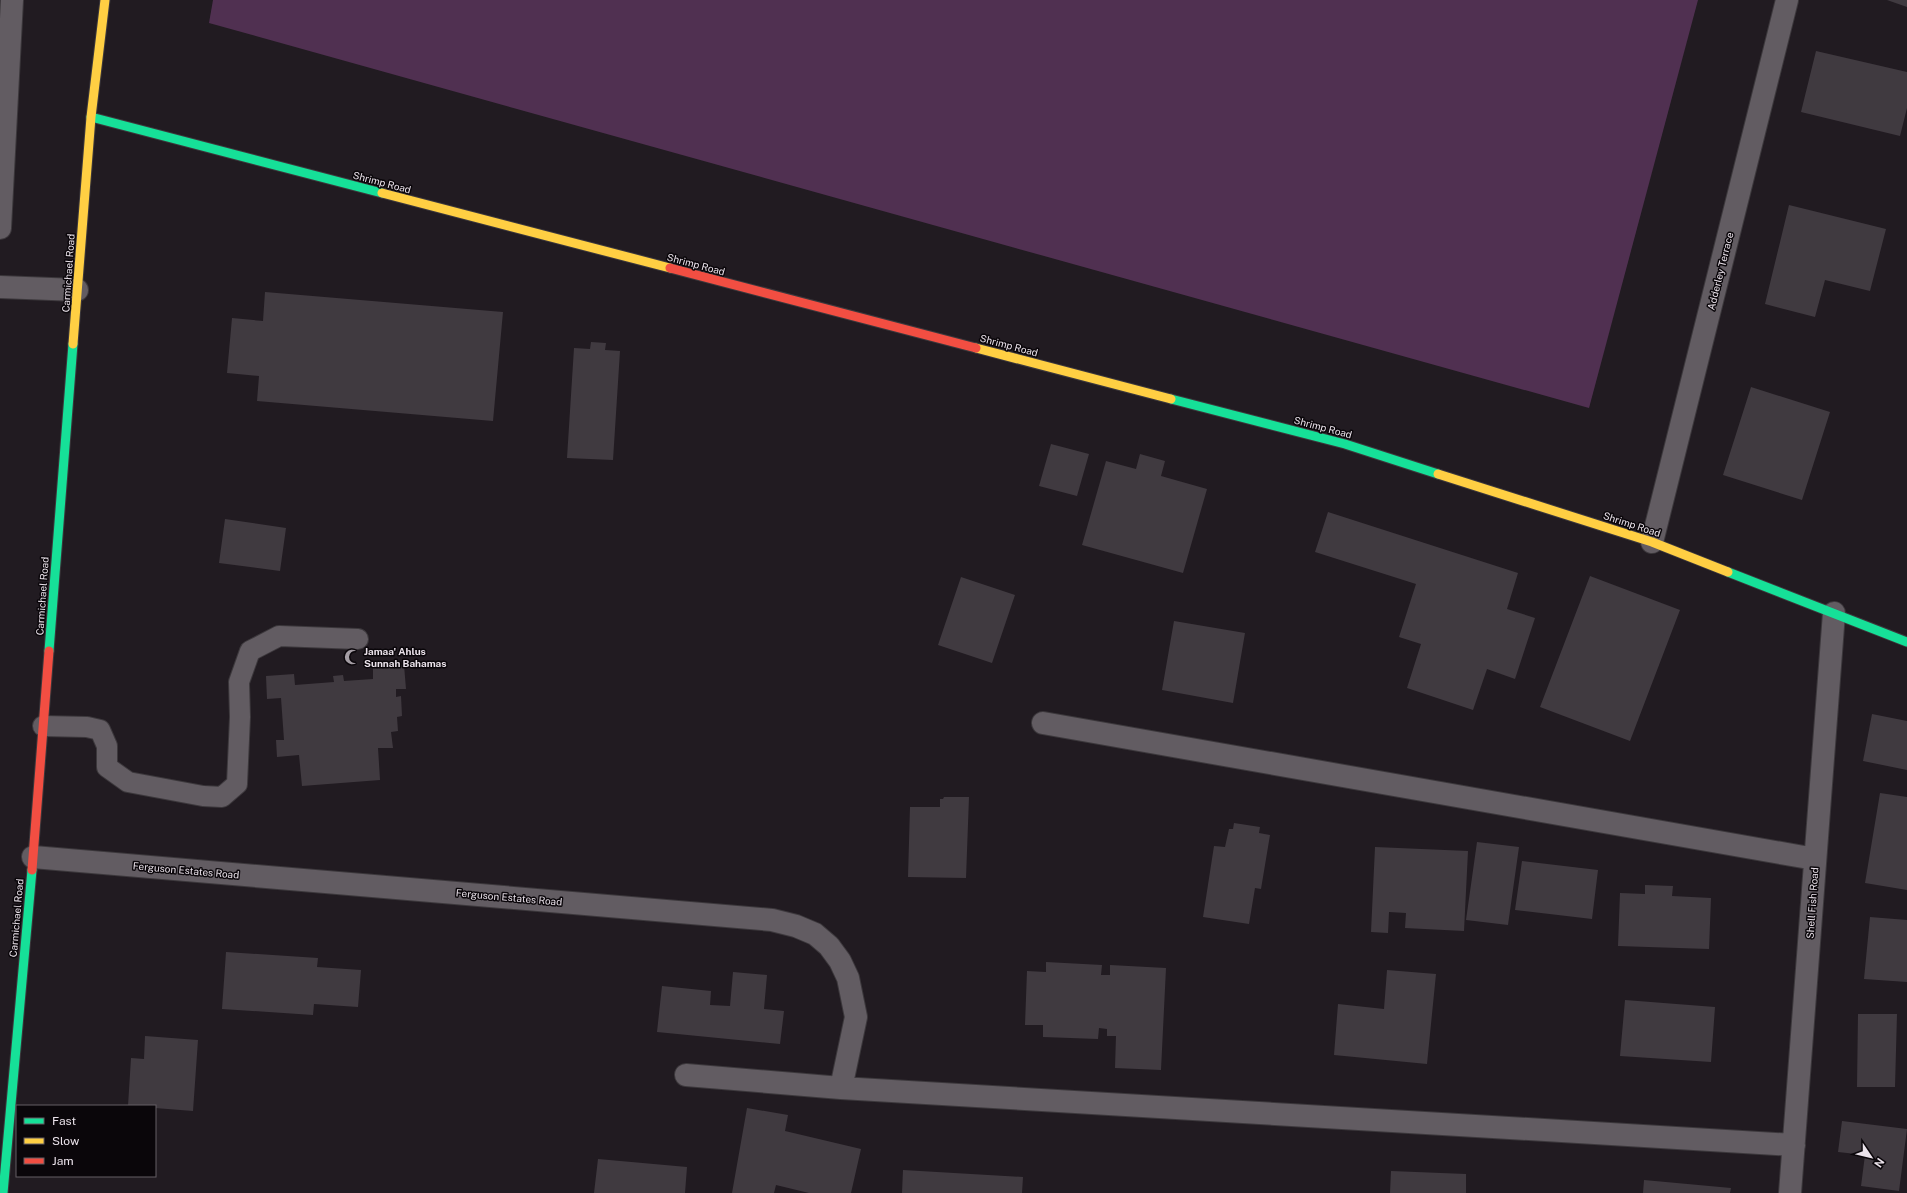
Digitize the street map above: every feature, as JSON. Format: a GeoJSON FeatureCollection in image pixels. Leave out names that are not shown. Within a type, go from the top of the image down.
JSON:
{"type":"FeatureCollection","features":[{"type":"Feature","properties":{"kind":"street"},"geometry":{"type":"LineString","coordinates":[[0,228],[12,0]]}},
{"type":"Feature","properties":{"kind":"street","name":"Carmichael Road"},"geometry":{"type":"LineString","coordinates":[[3,1193],[33,857],[91,117],[105,0]]}},
{"type":"Feature","properties":{"kind":"street","name":"Adderley Terrace"},"geometry":{"type":"LineString","coordinates":[[1652,542],[1787,0]]}},
{"type":"Feature","properties":{"kind":"street","name":"Shrimp Road"},"geometry":{"type":"LineString","coordinates":[[91,117],[1345,444],[1652,542],[1907,642]]}},
{"type":"Feature","properties":{"kind":"street"},"geometry":{"type":"LineString","coordinates":[[0,287],[77,290]]}},
{"type":"Feature","properties":{"kind":"street","name":"Shell Fish Road"},"geometry":{"type":"LineString","coordinates":[[1790,1193],[1834,613]]}},
{"type":"Feature","properties":{"kind":"street"},"geometry":{"type":"LineString","coordinates":[[1043,723],[1815,858]]}},
{"type":"Feature","properties":{"kind":"street","name":"Ferguson Estates Road"},"geometry":{"type":"LineString","coordinates":[[33,857],[772,920],[796,926],[815,934],[829,946],[840,962],[848,978],[856,1017],[841,1088]]}},
{"type":"Feature","properties":{"kind":"street"},"geometry":{"type":"LineString","coordinates":[[686,1075],[841,1088],[1794,1145]]}},
{"type":"Feature","properties":{"kind":"lane"},"geometry":{"type":"LineString","coordinates":[[43,726],[87,727],[100,730],[107,746],[107,767],[128,782],[203,796],[222,797],[236,784],[240,717],[239,682],[250,651],[280,636],[358,639]]}},
{"type":"Feature","properties":{"kind":"shaded area"},"geometry":{"type":"Polygon","coordinates":[[[213,0],[1698,0],[1589,408],[209,23],[213,0]]]}},
{"type":"Feature","properties":{"kind":"building"},"geometry":{"type":"Polygon","coordinates":[[[1887,0],[1907,0],[1907,7],[1887,0]]]}},
{"type":"Feature","properties":{"kind":"building"},"geometry":{"type":"Polygon","coordinates":[[[1816,51],[1907,72],[1907,108],[1900,136],[1801,112],[1816,51]]]}},
{"type":"Feature","properties":{"kind":"building"},"geometry":{"type":"Polygon","coordinates":[[[1789,205],[1886,229],[1870,291],[1825,280],[1815,317],[1765,304],[1789,205]]]}},
{"type":"Feature","properties":{"kind":"building"},"geometry":{"type":"Polygon","coordinates":[[[265,292],[503,312],[493,421],[257,401],[259,376],[227,373],[232,318],[263,321],[265,292]]]}},
{"type":"Feature","properties":{"kind":"building"},"geometry":{"type":"Polygon","coordinates":[[[591,342],[606,343],[605,350],[620,351],[613,460],[567,458],[574,348],[590,349],[591,342]]]}},
{"type":"Feature","properties":{"kind":"building"},"geometry":{"type":"Polygon","coordinates":[[[1751,387],[1830,412],[1802,500],[1723,475],[1751,387]]]}},
{"type":"Feature","properties":{"kind":"building"},"geometry":{"type":"Polygon","coordinates":[[[1051,444],[1089,454],[1077,496],[1039,486],[1051,444]]]}},
{"type":"Feature","properties":{"kind":"building"},"geometry":{"type":"Polygon","coordinates":[[[1140,454],[1165,461],[1161,476],[1207,489],[1183,573],[1082,545],[1106,461],[1136,469],[1140,454]]]}},
{"type":"Feature","properties":{"kind":"building"},"geometry":{"type":"Polygon","coordinates":[[[1328,512],[1518,573],[1507,609],[1535,618],[1515,679],[1487,669],[1473,710],[1407,688],[1421,644],[1399,637],[1416,584],[1315,552],[1328,512]]]}},
{"type":"Feature","properties":{"kind":"building"},"geometry":{"type":"Polygon","coordinates":[[[225,519],[286,528],[280,571],[219,563],[225,519]]]}},
{"type":"Feature","properties":{"kind":"building"},"geometry":{"type":"Polygon","coordinates":[[[1590,576],[1680,610],[1630,741],[1540,707],[1590,576]]]}},
{"type":"Feature","properties":{"kind":"building"},"geometry":{"type":"Polygon","coordinates":[[[961,577],[1015,595],[992,663],[938,645],[961,577]]]}},
{"type":"Feature","properties":{"kind":"building"},"geometry":{"type":"Polygon","coordinates":[[[1174,621],[1245,633],[1233,703],[1162,690],[1174,621]]]}},
{"type":"Feature","properties":{"kind":"building","name":"Jamaa' Ahlus Sunnah Bahamas"},"geometry":{"type":"Polygon","coordinates":[[[404,665],[406,689],[396,689],[396,697],[401,696],[402,716],[397,717],[398,731],[391,732],[393,748],[378,748],[380,780],[302,786],[299,755],[277,757],[276,740],[284,740],[281,698],[267,699],[266,676],[294,674],[295,685],[334,682],[333,676],[343,675],[344,681],[373,679],[373,668],[404,665]]]}},
{"type":"Feature","properties":{"kind":"building"},"geometry":{"type":"Polygon","coordinates":[[[1872,714],[1907,721],[1907,770],[1863,761],[1872,714]]]}},
{"type":"Feature","properties":{"kind":"building"},"geometry":{"type":"Polygon","coordinates":[[[1880,793],[1907,797],[1907,890],[1865,883],[1880,793]]]}},
{"type":"Feature","properties":{"kind":"building"},"geometry":{"type":"Polygon","coordinates":[[[944,797],[969,797],[966,878],[908,877],[910,807],[940,807],[940,799],[943,799],[944,797]]]}},
{"type":"Feature","properties":{"kind":"building"},"geometry":{"type":"Polygon","coordinates":[[[1234,823],[1260,827],[1259,833],[1270,835],[1261,889],[1255,888],[1249,924],[1203,917],[1214,846],[1225,847],[1229,829],[1233,829],[1234,823]]]}},
{"type":"Feature","properties":{"kind":"building"},"geometry":{"type":"Polygon","coordinates":[[[1477,842],[1519,847],[1508,925],[1466,920],[1477,842]]]}},
{"type":"Feature","properties":{"kind":"building"},"geometry":{"type":"Polygon","coordinates":[[[1375,847],[1468,851],[1464,931],[1405,928],[1406,913],[1389,912],[1388,933],[1371,932],[1375,847]]]}},
{"type":"Feature","properties":{"kind":"building"},"geometry":{"type":"Polygon","coordinates":[[[1522,861],[1598,870],[1592,919],[1515,910],[1522,861]]]}},
{"type":"Feature","properties":{"kind":"building"},"geometry":{"type":"Polygon","coordinates":[[[1645,885],[1673,886],[1672,896],[1711,898],[1709,949],[1618,946],[1620,893],[1645,894],[1645,885]]]}},
{"type":"Feature","properties":{"kind":"building"},"geometry":{"type":"Polygon","coordinates":[[[1870,917],[1907,920],[1907,982],[1864,979],[1870,917]]]}},
{"type":"Feature","properties":{"kind":"building"},"geometry":{"type":"Polygon","coordinates":[[[226,952],[318,958],[317,967],[361,970],[358,1007],[314,1004],[313,1015],[222,1009],[226,952]]]}},
{"type":"Feature","properties":{"kind":"building"},"geometry":{"type":"Polygon","coordinates":[[[1046,962],[1102,965],[1101,975],[1110,975],[1110,965],[1166,968],[1161,1070],[1115,1068],[1116,1036],[1107,1036],[1107,1029],[1099,1028],[1098,1039],[1043,1037],[1043,1025],[1025,1025],[1027,971],[1046,972],[1046,962]]]}},
{"type":"Feature","properties":{"kind":"building"},"geometry":{"type":"Polygon","coordinates":[[[1387,970],[1436,974],[1427,1064],[1334,1055],[1338,1004],[1384,1009],[1387,970]]]}},
{"type":"Feature","properties":{"kind":"building"},"geometry":{"type":"Polygon","coordinates":[[[733,972],[767,975],[764,1009],[784,1011],[780,1044],[657,1032],[662,986],[711,991],[710,1005],[730,1006],[733,972]]]}},
{"type":"Feature","properties":{"kind":"building"},"geometry":{"type":"Polygon","coordinates":[[[1625,1000],[1715,1007],[1711,1062],[1620,1056],[1625,1000]]]}},
{"type":"Feature","properties":{"kind":"building"},"geometry":{"type":"Polygon","coordinates":[[[1858,1014],[1897,1014],[1895,1087],[1857,1087],[1858,1014]]]}},
{"type":"Feature","properties":{"kind":"building"},"geometry":{"type":"Polygon","coordinates":[[[145,1036],[198,1040],[193,1111],[156,1108],[156,1105],[128,1105],[131,1058],[144,1059],[145,1036]]]}},
{"type":"Feature","properties":{"kind":"building"},"geometry":{"type":"Polygon","coordinates":[[[747,1108],[788,1115],[785,1131],[861,1149],[851,1193],[809,1193],[776,1185],[774,1193],[732,1193],[747,1108]]]}},
{"type":"Feature","properties":{"kind":"building"},"geometry":{"type":"Polygon","coordinates":[[[1842,1121],[1907,1129],[1899,1191],[1861,1186],[1865,1155],[1838,1152],[1842,1121]]]}},
{"type":"Feature","properties":{"kind":"building"},"geometry":{"type":"Polygon","coordinates":[[[598,1159],[687,1167],[685,1193],[594,1193],[598,1159]]]}},
{"type":"Feature","properties":{"kind":"building"},"geometry":{"type":"Polygon","coordinates":[[[903,1170],[1023,1177],[1022,1193],[902,1193],[903,1170]]]}},
{"type":"Feature","properties":{"kind":"building"},"geometry":{"type":"Polygon","coordinates":[[[1391,1171],[1466,1174],[1466,1193],[1390,1193],[1391,1171]]]}},
{"type":"Feature","properties":{"kind":"building"},"geometry":{"type":"Polygon","coordinates":[[[1644,1180],[1731,1188],[1730,1193],[1643,1193],[1644,1180]]]}},
{"type":"Feature","properties":{"kind":"traffic: fast"},"geometry":{"type":"LineString","coordinates":[[91,117],[382,193]]}},
{"type":"Feature","properties":{"kind":"traffic: fast"},"geometry":{"type":"LineString","coordinates":[[49,651],[73,344]]}},
{"type":"Feature","properties":{"kind":"traffic: fast"},"geometry":{"type":"LineString","coordinates":[[1171,399],[1345,444],[1438,474]]}},
{"type":"Feature","properties":{"kind":"traffic: fast"},"geometry":{"type":"LineString","coordinates":[[1728,572],[1907,642]]}},
{"type":"Feature","properties":{"kind":"traffic: fast"},"geometry":{"type":"LineString","coordinates":[[3,1193],[32,870]]}},
{"type":"Feature","properties":{"kind":"traffic: slow"},"geometry":{"type":"LineString","coordinates":[[73,344],[91,117],[105,0]]}},
{"type":"Feature","properties":{"kind":"traffic: slow"},"geometry":{"type":"LineString","coordinates":[[382,193],[670,268]]}},
{"type":"Feature","properties":{"kind":"traffic: slow"},"geometry":{"type":"LineString","coordinates":[[976,348],[1171,399]]}},
{"type":"Feature","properties":{"kind":"traffic: slow"},"geometry":{"type":"LineString","coordinates":[[1438,474],[1652,542],[1728,572]]}},
{"type":"Feature","properties":{"kind":"traffic: jam"},"geometry":{"type":"LineString","coordinates":[[670,268],[976,348]]}},
{"type":"Feature","properties":{"kind":"traffic: jam"},"geometry":{"type":"LineString","coordinates":[[32,870],[49,651]]}},
{"type":"Feature","properties":{"kind":"place","name":"Jamaa' Ahlus Sunnah Bahamas"},"geometry":{"type":"Point","coordinates":[352,657]}}]}
